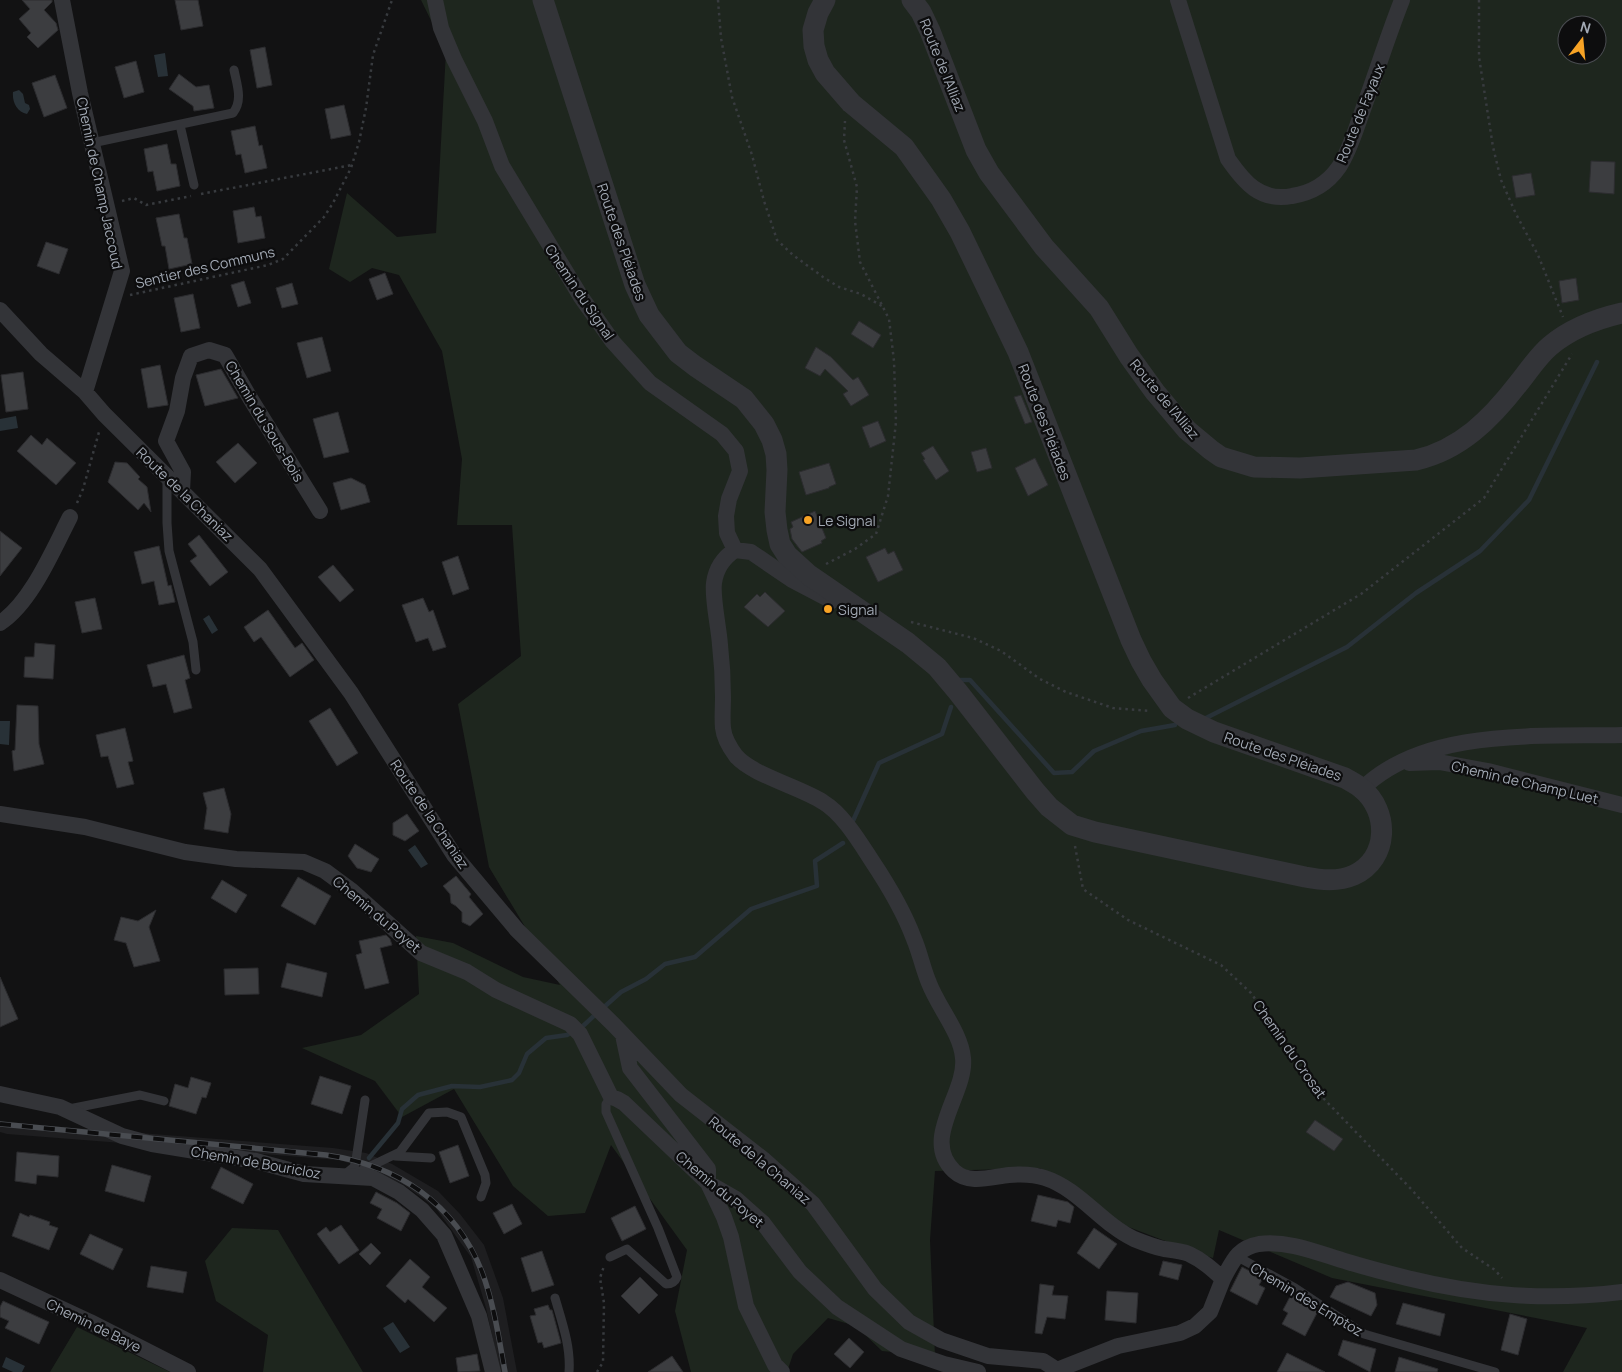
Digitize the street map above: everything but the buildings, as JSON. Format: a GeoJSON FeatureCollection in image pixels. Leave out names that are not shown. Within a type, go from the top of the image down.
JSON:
{"type":"FeatureCollection","features":[{"type":"Feature","properties":{"kind":"street","name":"Chemin de Champ Jaccoud"},"geometry":{"type":"LineString","coordinates":[[62,0],[80,93],[122,271],[85,392]]}},
{"type":"Feature","properties":{"kind":"street","name":"Chemin du Signal"},"geometry":{"type":"LineString","coordinates":[[434,0],[444,35],[485,121],[502,166],[581,297],[613,342],[650,383],[722,434],[736,451],[740,471],[729,499],[726,516],[727,533],[735,550]]}},
{"type":"Feature","properties":{"kind":"street","name":"Route des Pléiades"},"geometry":{"type":"LineString","coordinates":[[544,0],[634,285],[649,315],[678,353],[694,366],[744,399],[764,424],[772,440],[776,454],[777,470],[775,512],[780,544],[787,555],[809,575],[908,642],[937,667],[1034,791],[1048,807],[1072,825],[1121,838],[1305,877],[1324,880],[1340,879],[1354,875],[1367,867],[1376,856],[1381,843],[1380,816],[1374,802],[1362,789],[1338,775],[1214,732],[1186,719],[1172,708],[1140,661],[1018,352],[960,232],[941,199],[904,147],[851,103],[825,73],[818,60],[814,46],[813,30],[818,13],[825,0]]}},
{"type":"Feature","properties":{"kind":"street","name":"Route de l'Alliaz"},"geometry":{"type":"LineString","coordinates":[[912,0],[925,19],[976,150],[993,179],[1044,246],[1099,308],[1129,356],[1156,392],[1188,430],[1221,456],[1254,467],[1283,468],[1416,460],[1429,457],[1453,447],[1477,428],[1550,346],[1570,333],[1593,322],[1622,313]]}},
{"type":"Feature","properties":{"kind":"street","name":"Route de Fayaux"},"geometry":{"type":"LineString","coordinates":[[1178,0],[1228,159],[1243,180],[1262,194],[1276,197],[1301,195],[1320,187],[1339,167],[1351,142],[1402,0]]}},
{"type":"Feature","properties":{"kind":"street","name":"Route de la Chaniaz"},"geometry":{"type":"LineString","coordinates":[[0,310],[41,354],[85,392],[104,414],[260,569],[351,693],[454,855],[517,930],[618,1029],[681,1095],[763,1159],[813,1204],[876,1289],[909,1322],[941,1340],[988,1356],[1043,1362],[1059,1371]]}},
{"type":"Feature","properties":{"kind":"street","name":"Chemin du Sous-Bois"},"geometry":{"type":"LineString","coordinates":[[182,490],[183,472],[166,441],[177,412],[183,378],[191,356],[209,350],[225,355],[320,511]]}},
{"type":"Feature","properties":{"kind":"street"},"geometry":{"type":"LineString","coordinates":[[0,623],[11,616],[23,602],[70,517]]}},
{"type":"Feature","properties":{"kind":"street"},"geometry":{"type":"LineString","coordinates":[[850,602],[837,604],[792,580],[751,552],[735,550],[724,557],[717,570],[713,584],[723,682],[723,730],[730,748],[738,759],[751,768],[826,803],[850,828],[886,881],[914,936],[929,984],[956,1035],[963,1055],[964,1069],[961,1082],[948,1109],[942,1137],[944,1153],[951,1168],[964,1178],[977,1179],[1012,1175],[1043,1177],[1060,1184],[1133,1238],[1161,1248],[1187,1253],[1202,1260],[1223,1279]]}},
{"type":"Feature","properties":{"kind":"street"},"geometry":{"type":"LineString","coordinates":[[1362,789],[1377,776],[1398,764],[1432,750],[1487,738],[1622,734]]}},
{"type":"Feature","properties":{"kind":"street","name":"Chemin de Champ Luet"},"geometry":{"type":"LineString","coordinates":[[1398,764],[1439,762],[1488,771],[1622,805]]}},
{"type":"Feature","properties":{"kind":"street","name":"Chemin du Poyet"},"geometry":{"type":"LineString","coordinates":[[0,814],[86,827],[185,852],[236,859],[304,862],[326,871],[421,953],[467,972],[496,990],[575,1029],[611,1097],[617,1098],[624,1103],[708,1183],[736,1199],[764,1223],[800,1272],[837,1307],[901,1350],[944,1364],[978,1372]]}},
{"type":"Feature","properties":{"kind":"street"},"geometry":{"type":"LineString","coordinates":[[618,1029],[630,1068],[708,1169],[708,1183],[724,1217],[731,1238],[746,1306],[775,1364],[782,1372]]}},
{"type":"Feature","properties":{"kind":"street","name":"Chemin de Bouricloz"},"geometry":{"type":"LineString","coordinates":[[0,1094],[60,1107],[122,1136],[152,1144],[256,1161],[304,1174],[373,1178],[399,1192],[422,1210],[444,1235],[479,1316],[493,1372]]}},
{"type":"Feature","properties":{"kind":"street"},"geometry":{"type":"LineString","coordinates":[[1040,1372],[1059,1371],[1118,1346],[1180,1333],[1196,1326],[1210,1312],[1223,1279],[1236,1256],[1245,1248],[1261,1244],[1307,1248],[1348,1262],[1407,1278],[1456,1289],[1505,1296],[1544,1297],[1622,1292]]}},
{"type":"Feature","properties":{"kind":"street","name":"Chemin de Baye"},"geometry":{"type":"LineString","coordinates":[[0,1280],[90,1322],[188,1372]]}},
{"type":"Feature","properties":{"kind":"lane"},"geometry":{"type":"LineString","coordinates":[[92,143],[233,113],[238,106],[239,96],[234,70]]}},
{"type":"Feature","properties":{"kind":"lane"},"geometry":{"type":"LineString","coordinates":[[180,125],[194,186]]}},
{"type":"Feature","properties":{"kind":"lane"},"geometry":{"type":"LineString","coordinates":[[167,477],[169,551],[193,642],[196,670]]}},
{"type":"Feature","properties":{"kind":"lane"},"geometry":{"type":"LineString","coordinates":[[67,1110],[140,1095],[164,1101]]}},
{"type":"Feature","properties":{"kind":"lane"},"geometry":{"type":"LineString","coordinates":[[610,1257],[627,1249],[666,1284],[671,1284],[677,1277],[658,1228],[606,1112],[606,1104],[611,1097]]}},
{"type":"Feature","properties":{"kind":"lane"},"geometry":{"type":"LineString","coordinates":[[346,1177],[354,1167],[356,1160],[365,1100]]}},
{"type":"Feature","properties":{"kind":"lane"},"geometry":{"type":"LineString","coordinates":[[346,1177],[400,1152],[428,1112],[447,1112],[461,1117],[485,1175],[486,1183],[480,1197]]}},
{"type":"Feature","properties":{"kind":"lane"},"geometry":{"type":"LineString","coordinates":[[392,1157],[431,1158]]}},
{"type":"Feature","properties":{"kind":"lane","name":"Chemin des Emptoz"},"geometry":{"type":"LineString","coordinates":[[1236,1256],[1295,1288],[1364,1334],[1495,1372]]}},
{"type":"Feature","properties":{"kind":"lane"},"geometry":{"type":"LineString","coordinates":[[555,1298],[566,1333],[570,1363],[569,1372]]}},
{"type":"Feature","properties":{"kind":"path","name":"Sentier des Communs"},"geometry":{"type":"LineString","coordinates":[[114,298],[268,265],[283,259],[324,217],[352,165],[366,108],[373,55],[392,0]]}},
{"type":"Feature","properties":{"kind":"path"},"geometry":{"type":"LineString","coordinates":[[718,0],[721,38],[732,97],[752,155],[777,240],[793,255],[823,277],[839,287],[861,294],[883,307]]}},
{"type":"Feature","properties":{"kind":"path"},"geometry":{"type":"LineString","coordinates":[[911,622],[973,638],[1001,651],[1040,679],[1057,688],[1113,708],[1153,711],[1172,708],[1361,594],[1484,498],[1579,343],[1570,333],[1555,301],[1541,263],[1501,180],[1493,147],[1478,56],[1479,0]]}},
{"type":"Feature","properties":{"kind":"path"},"geometry":{"type":"LineString","coordinates":[[809,575],[832,560],[855,549],[876,534],[888,496],[896,422],[894,361],[889,319],[860,262],[855,221],[857,187],[844,140],[845,122],[851,103]]}},
{"type":"Feature","properties":{"kind":"path"},"geometry":{"type":"LineString","coordinates":[[107,204],[134,198],[146,205],[352,165]]}},
{"type":"Feature","properties":{"kind":"path"},"geometry":{"type":"LineString","coordinates":[[70,517],[83,490],[104,414]]}},
{"type":"Feature","properties":{"kind":"path","name":"Chemin du Crosat"},"geometry":{"type":"LineString","coordinates":[[1072,825],[1083,889],[1128,920],[1221,965],[1251,993],[1324,1099],[1412,1190],[1462,1248],[1495,1270],[1504,1280],[1505,1296]]}},
{"type":"Feature","properties":{"kind":"path"},"geometry":{"type":"LineString","coordinates":[[597,1372],[603,1362],[604,1303],[600,1278],[607,1259],[610,1257]]}},
{"type":"Feature","properties":{"kind":"shaded area"},"geometry":{"type":"Polygon","coordinates":[[[421,0],[1622,0],[1622,1372],[1563,1372],[1587,1328],[1332,1278],[1219,1230],[1213,1258],[1126,1226],[1040,1168],[935,1171],[930,1240],[935,1356],[882,1351],[856,1326],[828,1318],[793,1354],[787,1372],[691,1372],[675,1311],[687,1250],[611,1145],[585,1213],[548,1216],[513,1186],[454,1089],[402,1117],[375,1081],[302,1048],[361,1035],[419,994],[416,936],[453,943],[523,977],[560,985],[489,867],[458,704],[521,656],[512,525],[457,525],[462,459],[442,351],[399,275],[372,268],[350,282],[329,269],[347,193],[397,237],[436,233],[446,51],[421,0]]]}},
{"type":"Feature","properties":{"kind":"shaded area"},"geometry":{"type":"Polygon","coordinates":[[[165,53],[168,76],[158,77],[154,55],[165,53]]]}},
{"type":"Feature","properties":{"kind":"shaded area"},"geometry":{"type":"Polygon","coordinates":[[[19,90],[23,94],[25,103],[29,105],[30,109],[27,114],[20,111],[14,103],[13,92],[19,90]]]}},
{"type":"Feature","properties":{"kind":"shaded area"},"geometry":{"type":"Polygon","coordinates":[[[16,416],[18,428],[0,431],[0,419],[16,416]]]}},
{"type":"Feature","properties":{"kind":"shaded area"},"geometry":{"type":"Polygon","coordinates":[[[209,615],[218,630],[212,634],[203,619],[209,615]]]}},
{"type":"Feature","properties":{"kind":"shaded area"},"geometry":{"type":"Polygon","coordinates":[[[0,721],[10,721],[9,745],[0,744],[0,721]]]}},
{"type":"Feature","properties":{"kind":"shaded area"},"geometry":{"type":"Polygon","coordinates":[[[415,845],[428,864],[421,868],[408,850],[415,845]]]}},
{"type":"Feature","properties":{"kind":"shaded area"},"geometry":{"type":"Polygon","coordinates":[[[0,1121],[333,1148],[366,1153],[392,1164],[438,1191],[460,1214],[484,1245],[503,1298],[517,1372],[500,1372],[486,1308],[471,1257],[435,1207],[404,1185],[373,1170],[339,1160],[7,1134],[0,1132],[0,1121]]]}},
{"type":"Feature","properties":{"kind":"shaded area"},"geometry":{"type":"Polygon","coordinates":[[[232,1228],[278,1230],[363,1372],[263,1372],[268,1335],[216,1301],[205,1261],[232,1228]]]}},
{"type":"Feature","properties":{"kind":"shaded area"},"geometry":{"type":"Polygon","coordinates":[[[393,1322],[410,1347],[400,1353],[383,1328],[393,1322]]]}},
{"type":"Feature","properties":{"kind":"shaded area"},"geometry":{"type":"Polygon","coordinates":[[[77,1327],[170,1372],[50,1372],[77,1327]]]}},
{"type":"Feature","properties":{"kind":"shaded area"},"geometry":{"type":"Polygon","coordinates":[[[6,1357],[25,1366],[22,1372],[13,1372],[2,1367],[6,1357]]]}},
{"type":"Feature","properties":{"kind":"waterway"},"geometry":{"type":"LineString","coordinates":[[1204,719],[1347,647],[1416,593],[1480,551],[1529,500],[1597,362]]}},
{"type":"Feature","properties":{"kind":"waterway"},"geometry":{"type":"LineString","coordinates":[[959,680],[970,680],[1054,773],[1072,772],[1094,751],[1141,731],[1175,725]]}},
{"type":"Feature","properties":{"kind":"waterway"},"geometry":{"type":"LineString","coordinates":[[852,823],[879,763],[942,734],[951,707]]}},
{"type":"Feature","properties":{"kind":"waterway"},"geometry":{"type":"LineString","coordinates":[[603,1008],[621,992],[646,979],[665,964],[695,957],[751,909],[817,886],[815,861],[843,843]]}},
{"type":"Feature","properties":{"kind":"waterway"},"geometry":{"type":"LineString","coordinates":[[369,1158],[398,1123],[402,1109],[418,1095],[452,1086],[480,1087],[512,1080],[519,1073],[527,1054],[546,1038],[567,1035],[583,1026],[597,1013]]}},
{"type":"Feature","properties":{"kind":"railway"},"geometry":{"type":"LineString","coordinates":[[0,1124],[326,1155],[352,1160],[399,1178],[421,1191],[439,1207],[456,1226],[470,1248],[482,1272],[490,1296],[505,1372]]}},
{"type":"Feature","properties":{"kind":"place","name":"Le Signal"},"geometry":{"type":"Point","coordinates":[808,520]}},
{"type":"Feature","properties":{"kind":"place","name":"Signal"},"geometry":{"type":"Point","coordinates":[828,609]}}]}
